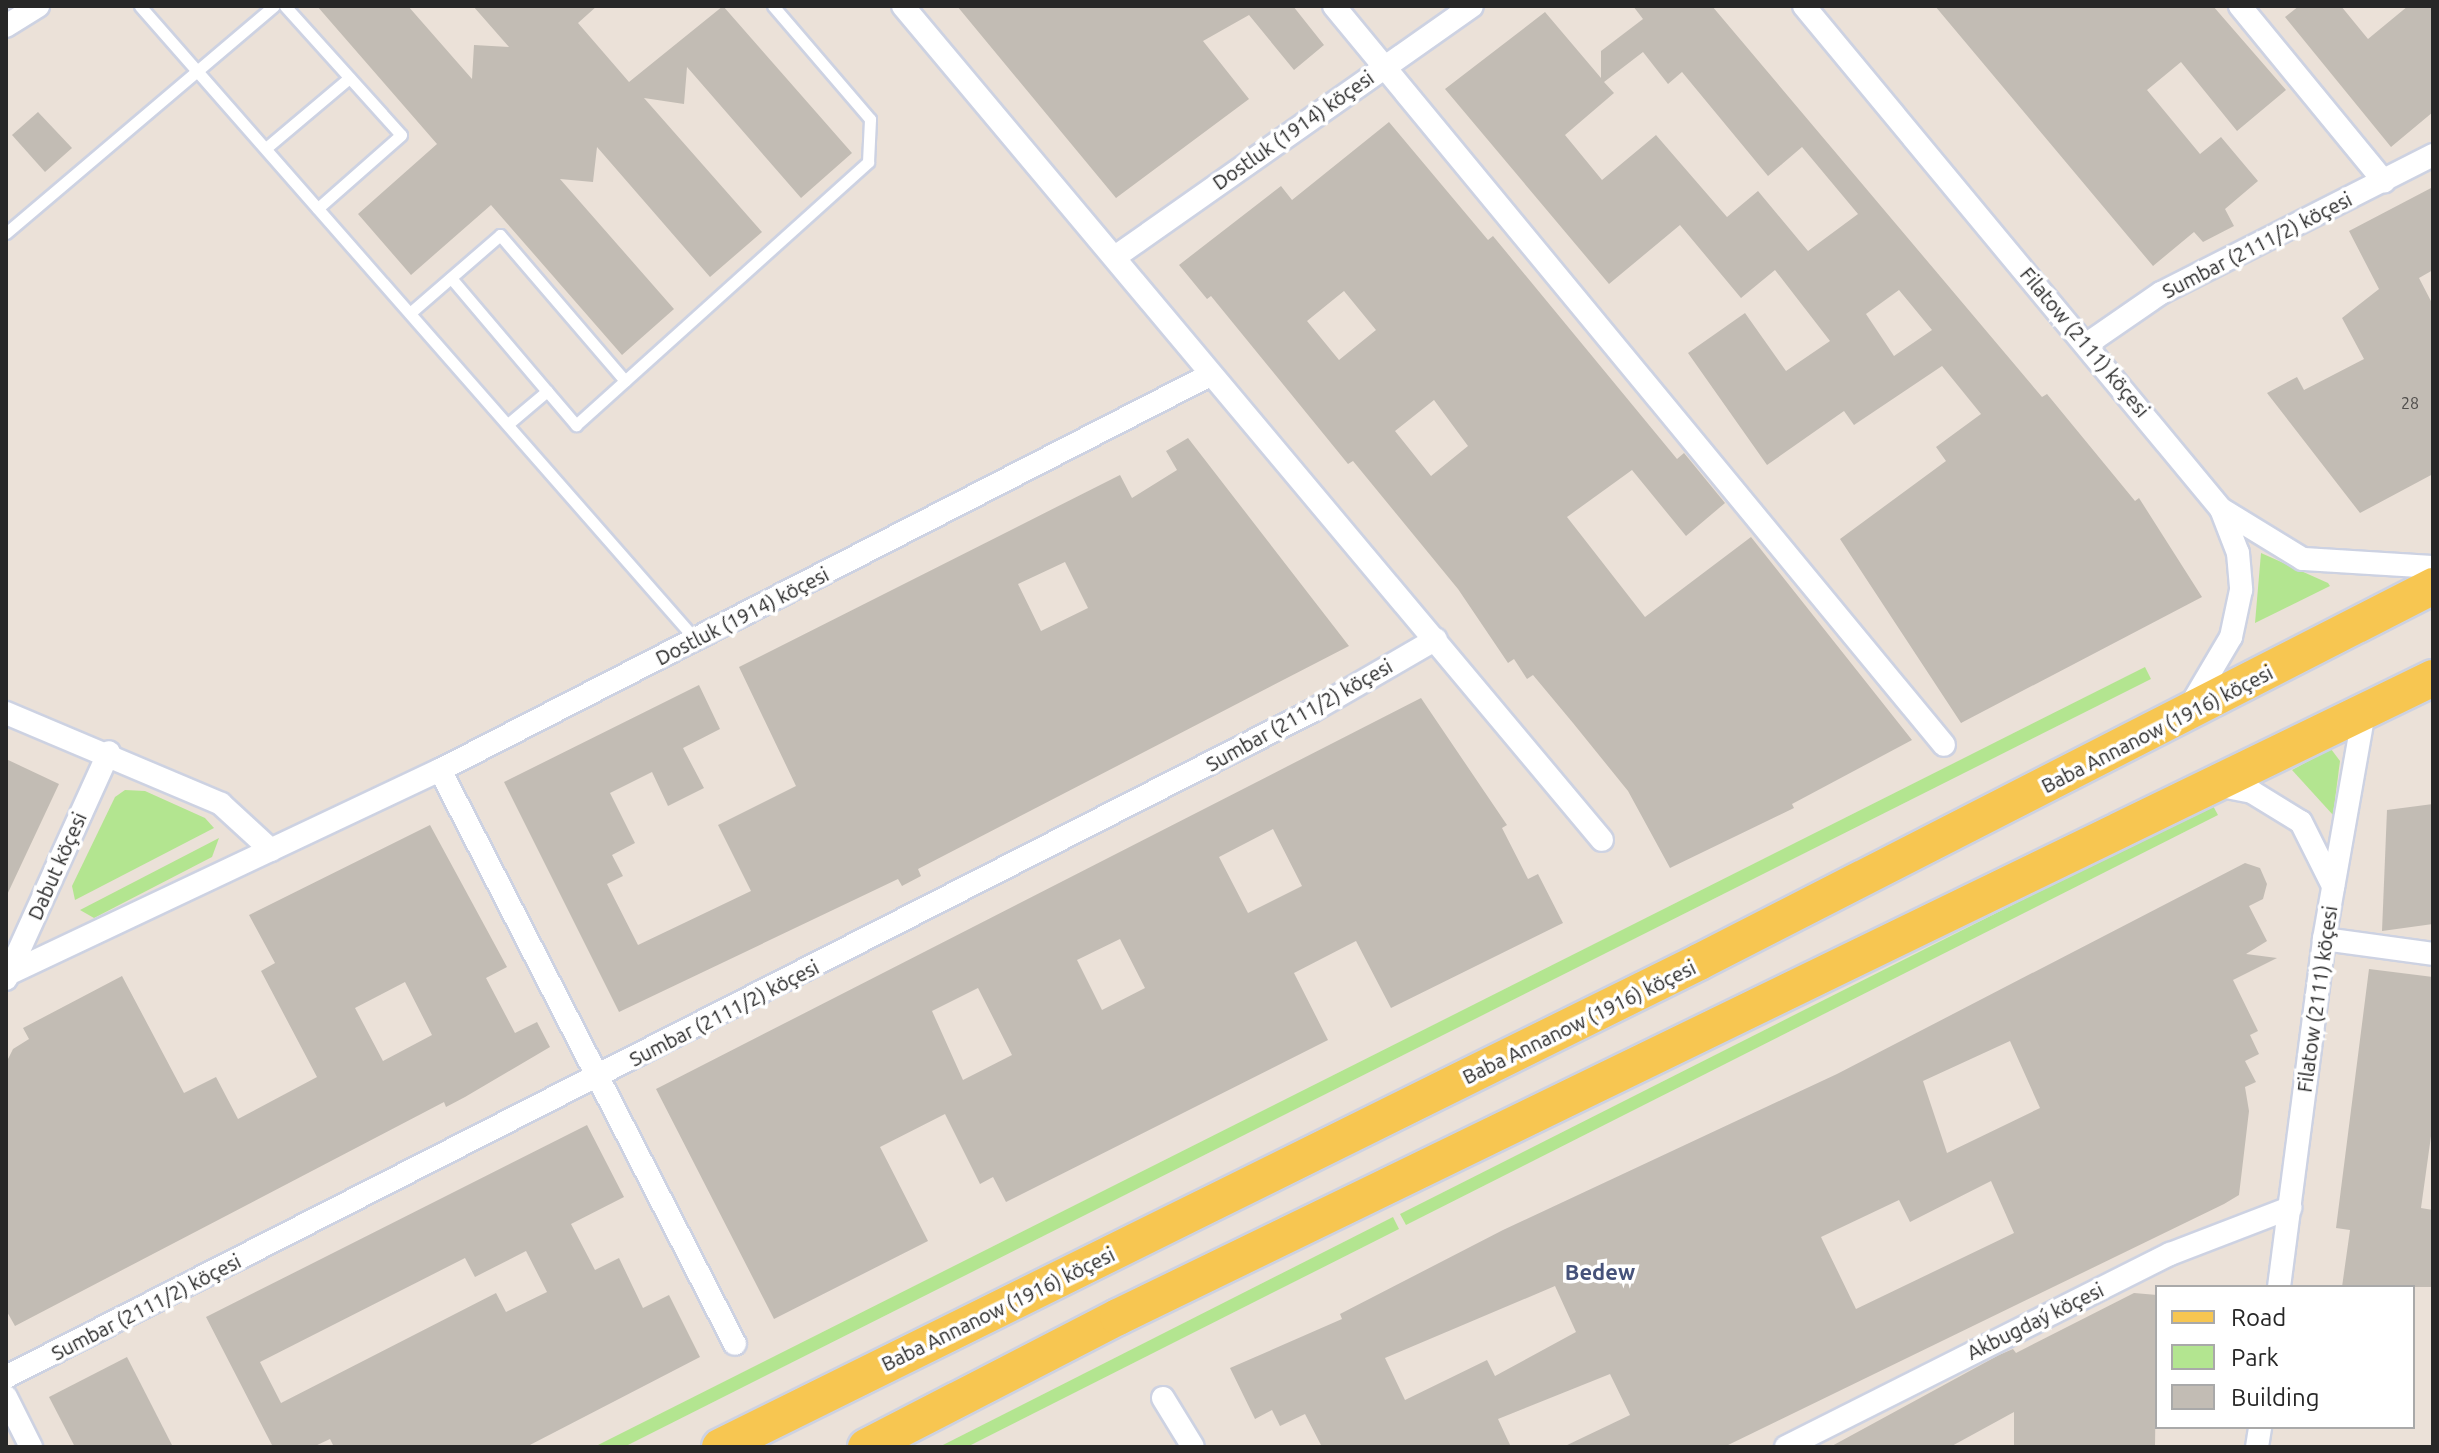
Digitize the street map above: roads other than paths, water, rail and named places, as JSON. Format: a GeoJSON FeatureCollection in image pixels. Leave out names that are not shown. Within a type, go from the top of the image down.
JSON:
{"type":"FeatureCollection","features":[{"type":"Feature","properties":{"kind":"main road","name":"Baba Annanow (1916) köçesi"},"geometry":{"type":"LineString","coordinates":[[720,1447],[2184,714],[2433,586]]}},
{"type":"Feature","properties":{"kind":"main road"},"geometry":{"type":"LineString","coordinates":[[866,1447],[1118,1317],[2433,678]]}},
{"type":"Feature","properties":{"kind":"street"},"geometry":{"type":"LineString","coordinates":[[6,26],[38,6]]}},
{"type":"Feature","properties":{"kind":"street"},"geometry":{"type":"LineString","coordinates":[[903,6],[1602,840]]}},
{"type":"Feature","properties":{"kind":"street"},"geometry":{"type":"LineString","coordinates":[[1334,6],[1944,745]]}},
{"type":"Feature","properties":{"kind":"street","name":"Dostluk (1914) köçesi"},"geometry":{"type":"LineString","coordinates":[[1115,257],[1472,6]]}},
{"type":"Feature","properties":{"kind":"street","name":"Filatow (2111) köçesi"},"geometry":{"type":"LineString","coordinates":[[1804,6],[2221,509],[2238,553],[2241,590],[2231,637],[2184,714]]}},
{"type":"Feature","properties":{"kind":"street"},"geometry":{"type":"LineString","coordinates":[[2240,6],[2384,181]]}},
{"type":"Feature","properties":{"kind":"street","name":"Sumbar (2111/2) köçesi"},"geometry":{"type":"LineString","coordinates":[[2087,344],[2161,293],[2433,155]]}},
{"type":"Feature","properties":{"kind":"street","name":"Dostluk (1914) köçesi"},"geometry":{"type":"LineString","coordinates":[[7,977],[440,770],[1210,375]]}},
{"type":"Feature","properties":{"kind":"street"},"geometry":{"type":"LineString","coordinates":[[2221,509],[2303,559],[2433,567]]}},
{"type":"Feature","properties":{"kind":"street","name":"Sumbar (2111/2) köçesi"},"geometry":{"type":"LineString","coordinates":[[6,1377],[1312,711],[1436,639]]}},
{"type":"Feature","properties":{"kind":"street"},"geometry":{"type":"LineString","coordinates":[[6,713],[109,752],[221,804],[271,850]]}},
{"type":"Feature","properties":{"kind":"street","name":"Filatow (2111) köçesi"},"geometry":{"type":"LineString","coordinates":[[2279,1285],[2324,939],[2364,713]]}},
{"type":"Feature","properties":{"kind":"street","name":"Dabut köçesi"},"geometry":{"type":"LineString","coordinates":[[7,977],[109,752]]}},
{"type":"Feature","properties":{"kind":"street"},"geometry":{"type":"LineString","coordinates":[[440,770],[595,1079],[735,1344]]}},
{"type":"Feature","properties":{"kind":"street"},"geometry":{"type":"LineString","coordinates":[[2216,785],[2252,792],[2301,822],[2333,886]]}},
{"type":"Feature","properties":{"kind":"street"},"geometry":{"type":"LineString","coordinates":[[2324,939],[2433,954]]}},
{"type":"Feature","properties":{"kind":"street","name":"Akbugdaý köçesi"},"geometry":{"type":"LineString","coordinates":[[1786,1447],[2170,1254],[2290,1208]]}},
{"type":"Feature","properties":{"kind":"street"},"geometry":{"type":"LineString","coordinates":[[6,1397],[31,1447]]}},
{"type":"Feature","properties":{"kind":"street"},"geometry":{"type":"LineString","coordinates":[[1163,1398],[1193,1447]]}},
{"type":"Feature","properties":{"kind":"lane"},"geometry":{"type":"LineString","coordinates":[[140,6],[696,640]]}},
{"type":"Feature","properties":{"kind":"lane"},"geometry":{"type":"LineString","coordinates":[[6,233],[274,6]]}},
{"type":"Feature","properties":{"kind":"lane"},"geometry":{"type":"LineString","coordinates":[[285,6],[401,135],[318,208]]}},
{"type":"Feature","properties":{"kind":"lane"},"geometry":{"type":"LineString","coordinates":[[451,278],[576,425],[868,162],[870,119],[773,6]]}},
{"type":"Feature","properties":{"kind":"lane"},"geometry":{"type":"LineString","coordinates":[[266,148],[349,78]]}},
{"type":"Feature","properties":{"kind":"lane"},"geometry":{"type":"LineString","coordinates":[[410,313],[500,235],[625,381]]}},
{"type":"Feature","properties":{"kind":"lane"},"geometry":{"type":"LineString","coordinates":[[508,424],[547,391]]}},
{"type":"Feature","properties":{"kind":"district","name":"Bedew"},"geometry":{"type":"Point","coordinates":[1600,1272]}}]}
